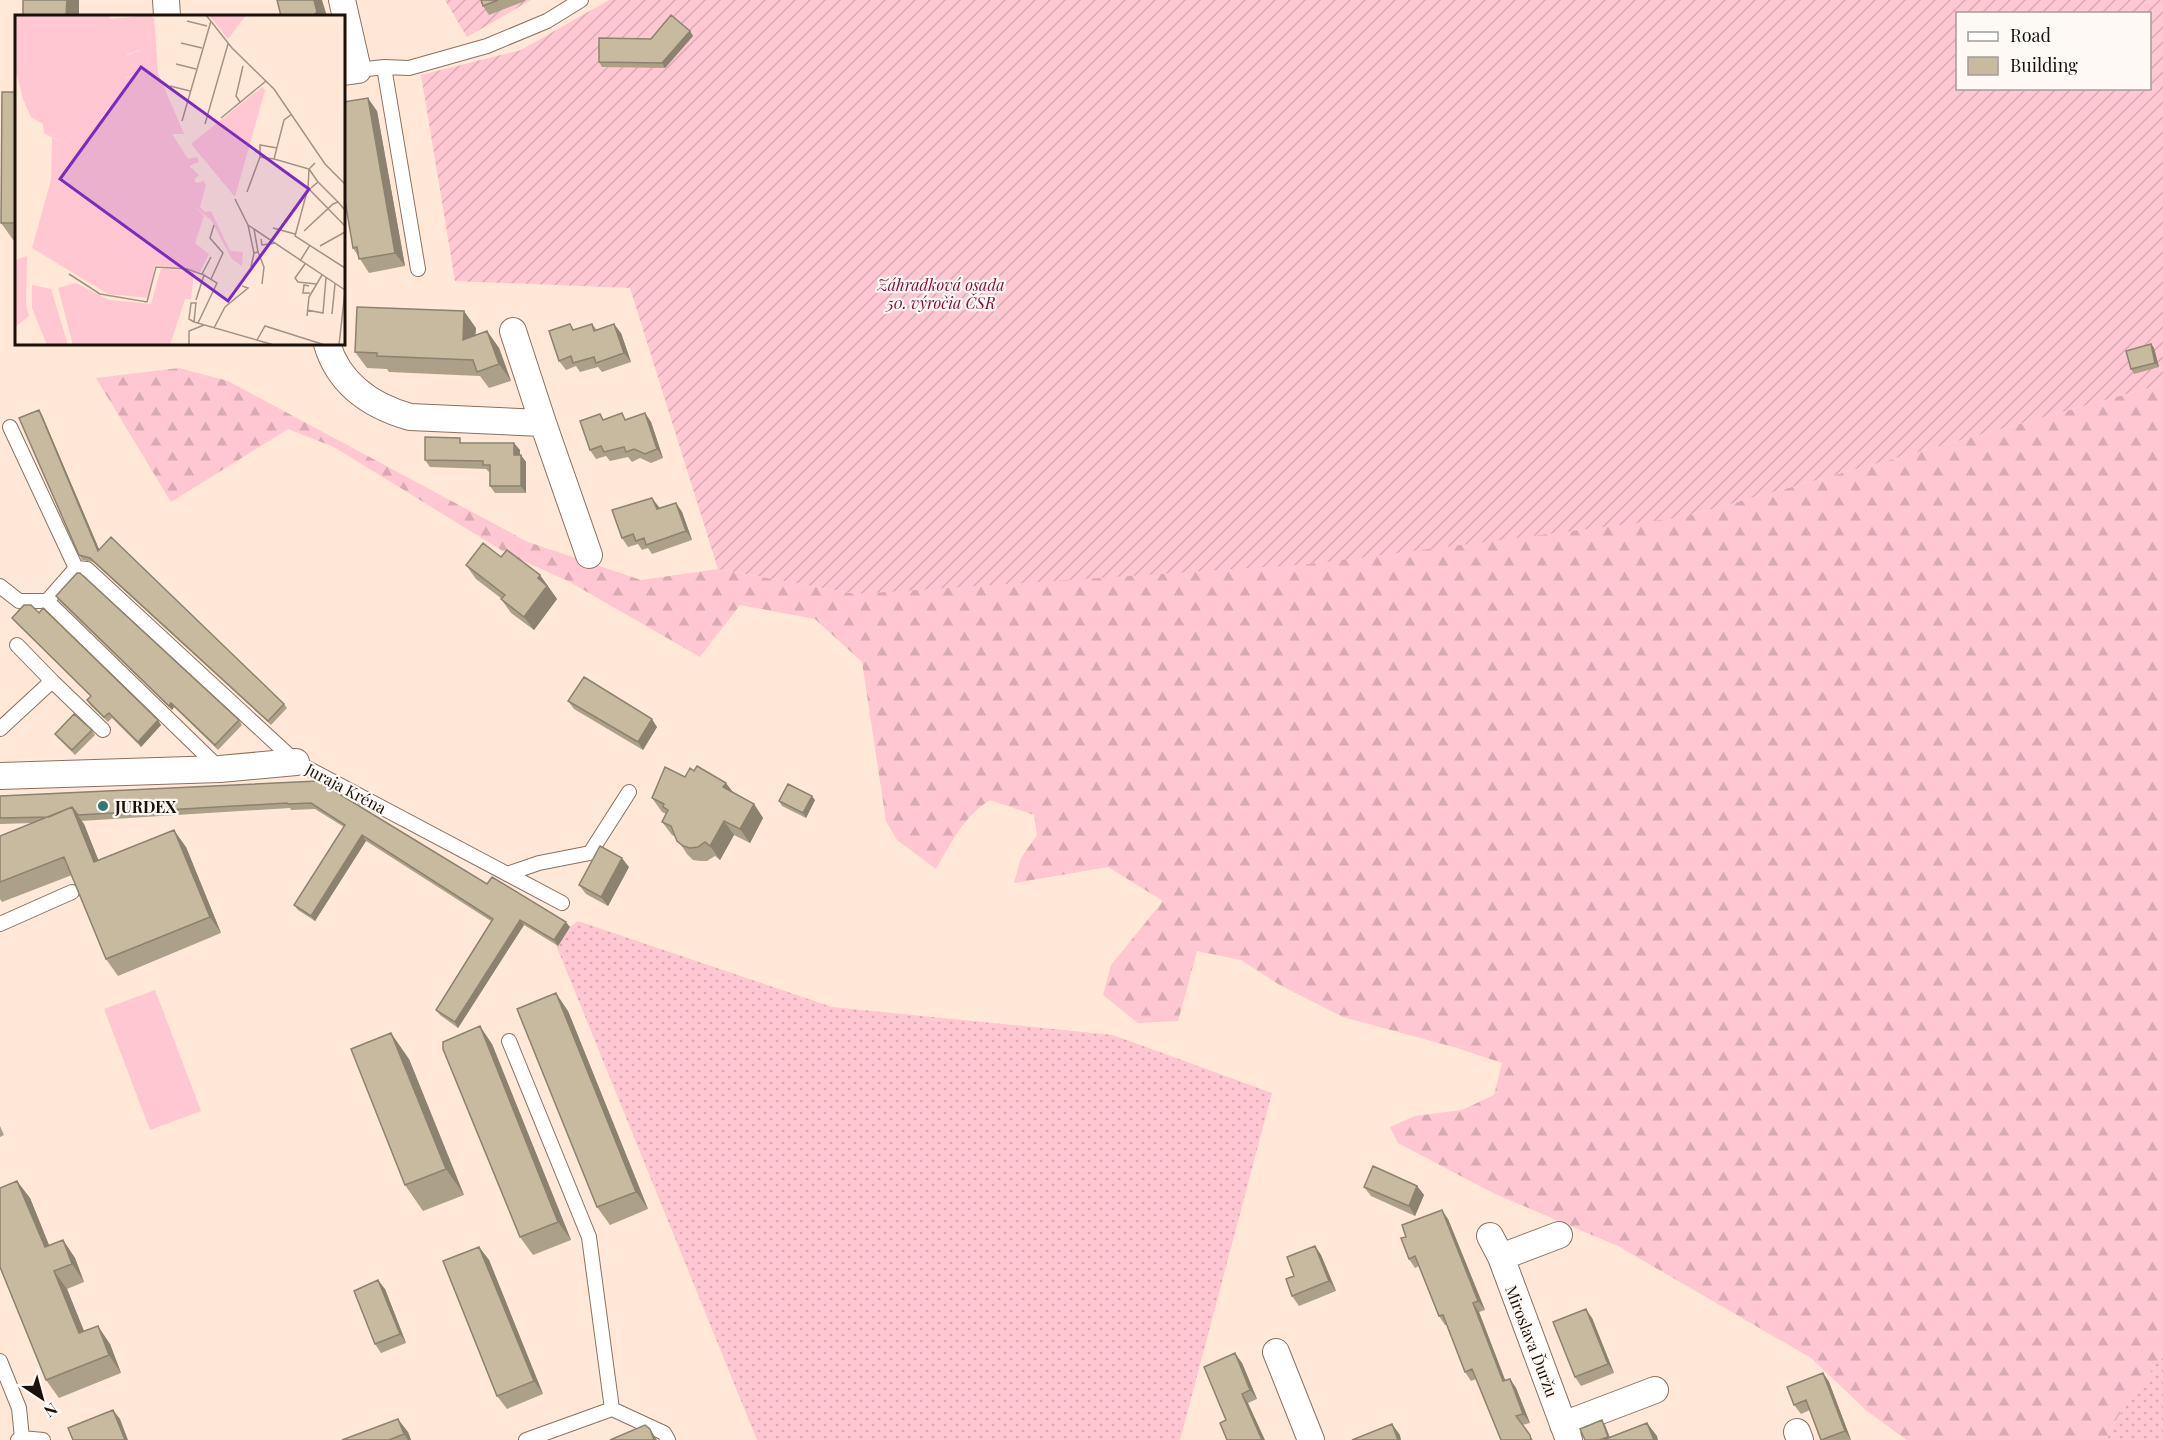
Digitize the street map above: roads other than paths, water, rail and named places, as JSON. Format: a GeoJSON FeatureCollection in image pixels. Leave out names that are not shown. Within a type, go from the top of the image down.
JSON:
{"type":"FeatureCollection","features":[{"type":"Feature","properties":{"kind":"street"},"geometry":{"type":"LineString","coordinates":[[166,0],[167,15]]}},
{"type":"Feature","properties":{"kind":"street"},"geometry":{"type":"LineString","coordinates":[[342,0],[344,15]]}},
{"type":"Feature","properties":{"kind":"street"},"geometry":{"type":"LineString","coordinates":[[345,24],[351,71]]}},
{"type":"Feature","properties":{"kind":"street"},"geometry":{"type":"LineString","coordinates":[[513,331],[589,555]]}},
{"type":"Feature","properties":{"kind":"street"},"geometry":{"type":"LineString","coordinates":[[327,345],[338,369],[348,383],[375,404],[392,412],[410,417],[543,423]]}},
{"type":"Feature","properties":{"kind":"street","name":"Juraja Kréna"},"geometry":{"type":"LineString","coordinates":[[0,776],[220,769],[296,762]]}},
{"type":"Feature","properties":{"kind":"street","name":"Miroslava Ďuržu"},"geometry":{"type":"LineString","coordinates":[[1559,1235],[1495,1246],[1566,1432],[1655,1390]]}},
{"type":"Feature","properties":{"kind":"street"},"geometry":{"type":"LineString","coordinates":[[1276,1352],[1311,1440]]}},
{"type":"Feature","properties":{"kind":"lane"},"geometry":{"type":"LineString","coordinates":[[351,71],[384,67],[410,68],[487,46],[547,21],[580,0]]}},
{"type":"Feature","properties":{"kind":"lane"},"geometry":{"type":"LineString","coordinates":[[384,67],[418,269]]}},
{"type":"Feature","properties":{"kind":"lane"},"geometry":{"type":"LineString","coordinates":[[10,427],[76,568]]}},
{"type":"Feature","properties":{"kind":"lane"},"geometry":{"type":"LineString","coordinates":[[47,601],[76,568]]}},
{"type":"Feature","properties":{"kind":"lane"},"geometry":{"type":"LineString","coordinates":[[76,568],[87,569],[296,762]]}},
{"type":"Feature","properties":{"kind":"lane"},"geometry":{"type":"LineString","coordinates":[[0,586],[19,601],[47,601],[220,769]]}},
{"type":"Feature","properties":{"kind":"lane"},"geometry":{"type":"LineString","coordinates":[[17,645],[103,730]]}},
{"type":"Feature","properties":{"kind":"lane"},"geometry":{"type":"LineString","coordinates":[[0,729],[52,681]]}},
{"type":"Feature","properties":{"kind":"lane","name":"Juraja Kréna"},"geometry":{"type":"LineString","coordinates":[[296,762],[562,903]]}},
{"type":"Feature","properties":{"kind":"lane"},"geometry":{"type":"LineString","coordinates":[[507,874],[538,863],[590,852],[629,792]]}},
{"type":"Feature","properties":{"kind":"lane"},"geometry":{"type":"LineString","coordinates":[[0,924],[72,892]]}},
{"type":"Feature","properties":{"kind":"lane"},"geometry":{"type":"LineString","coordinates":[[509,1041],[589,1237],[612,1409]]}},
{"type":"Feature","properties":{"kind":"lane"},"geometry":{"type":"LineString","coordinates":[[0,1361],[19,1408],[20,1439],[43,1440]]}},
{"type":"Feature","properties":{"kind":"lane"},"geometry":{"type":"LineString","coordinates":[[526,1440],[612,1409],[664,1433],[668,1440]]}},
{"type":"Feature","properties":{"kind":"place","name":"JURDEX"},"geometry":{"type":"Point","coordinates":[103,806]}},
{"type":"Feature","properties":{"kind":"park label","name":"Záhradková osada 50. výročia ČSR"},"geometry":{"type":"Point","coordinates":[941,293]}}]}
